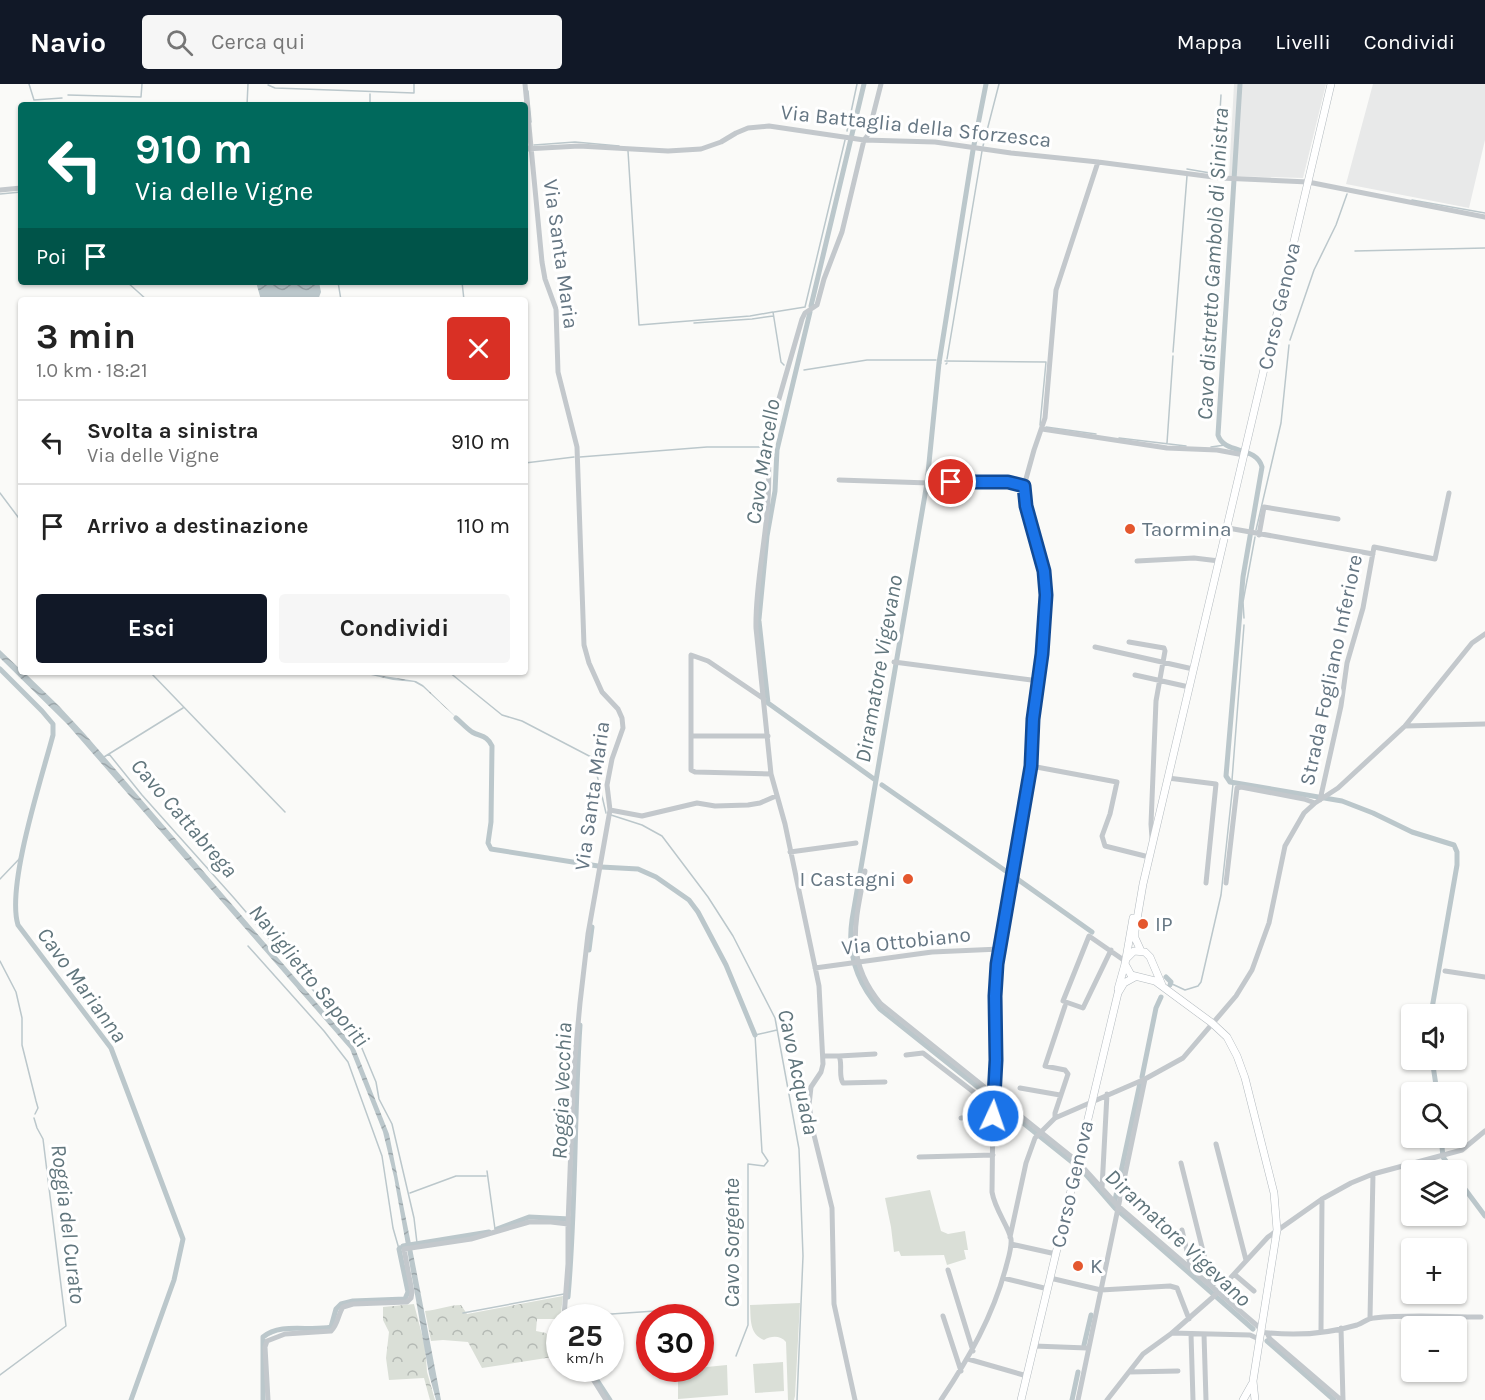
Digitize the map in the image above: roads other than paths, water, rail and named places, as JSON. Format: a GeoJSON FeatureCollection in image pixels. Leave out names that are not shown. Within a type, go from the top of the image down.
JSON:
{"type":"FeatureCollection","features":[{"type":"Feature","properties":{"kind":"main road","name":"Corso Genova"},"geometry":{"type":"LineString","coordinates":[[1141,951],[1135,939],[1135,931],[1143,884],[1331,84]]}},
{"type":"Feature","properties":{"kind":"main road","name":"Corso Genova"},"geometry":{"type":"LineString","coordinates":[[1022,1400],[1126,961],[1130,927],[1143,884]]}},
{"type":"Feature","properties":{"kind":"main road"},"geometry":{"type":"LineString","coordinates":[[1165,990],[1150,957],[1141,951],[1134,951],[1126,961],[1128,972],[1155,981],[1165,990],[1212,1023],[1227,1037],[1245,1078],[1274,1193],[1277,1230],[1253,1381],[1255,1400]]}},
{"type":"Feature","properties":{"kind":"main road"},"geometry":{"type":"LineString","coordinates":[[1118,993],[1124,983],[1149,972],[1152,964]]}},
{"type":"Feature","properties":{"kind":"main road"},"geometry":{"type":"LineString","coordinates":[[1243,1400],[1253,1381]]}},
{"type":"Feature","properties":{"kind":"street","name":"Via Santa Maria"},"geometry":{"type":"LineString","coordinates":[[525,84],[526,102]]}},
{"type":"Feature","properties":{"kind":"street"},"geometry":{"type":"LineString","coordinates":[[855,1400],[834,1304],[832,1208],[814,1135],[809,1104],[811,1088],[821,1072],[823,1056],[819,1020],[819,986],[785,824],[771,774],[756,607],[768,498],[770,430],[802,319],[805,313],[817,305],[824,279],[842,232],[864,140],[868,135],[881,84]]}},
{"type":"Feature","properties":{"kind":"street","name":"Via Battaglia della Sforzesca"},"geometry":{"type":"LineString","coordinates":[[528,149],[579,146],[656,151],[701,149],[748,128],[769,126],[864,140],[935,142],[1233,179],[1308,182],[1485,217]]}},
{"type":"Feature","properties":{"kind":"street","name":"Via Santa Maria"},"geometry":{"type":"LineString","coordinates":[[528,149],[544,270],[556,309],[558,372],[577,447],[584,645],[602,692],[618,709],[623,723],[607,785],[610,810],[590,922],[580,1003],[574,1068],[568,1264],[565,1304]]}},
{"type":"Feature","properties":{"kind":"street"},"geometry":{"type":"LineString","coordinates":[[1056,1254],[1011,1241],[997,1210],[992,1192],[996,1060],[995,996],[1005,908],[1031,766],[1033,719],[1042,654],[1046,580],[1026,506],[1024,486],[1046,409],[1056,290],[1098,162]]}},
{"type":"Feature","properties":{"kind":"street"},"geometry":{"type":"LineString","coordinates":[[0,190],[18,188]]}},
{"type":"Feature","properties":{"kind":"street"},"geometry":{"type":"LineString","coordinates":[[1042,429],[1167,448],[1244,452]]}},
{"type":"Feature","properties":{"kind":"street"},"geometry":{"type":"LineString","coordinates":[[839,480],[926,483],[1008,482],[1024,486]]}},
{"type":"Feature","properties":{"kind":"street"},"geometry":{"type":"LineString","coordinates":[[1227,528],[1435,559],[1449,493]]}},
{"type":"Feature","properties":{"kind":"street"},"geometry":{"type":"LineString","coordinates":[[1253,533],[1264,507],[1338,519]]}},
{"type":"Feature","properties":{"kind":"street","name":"Strada Fogliano Inferiore"},"geometry":{"type":"LineString","coordinates":[[1320,799],[1341,706],[1347,663],[1363,608],[1374,551]]}},
{"type":"Feature","properties":{"kind":"street"},"geometry":{"type":"LineString","coordinates":[[1137,561],[1194,558],[1219,561]]}},
{"type":"Feature","properties":{"kind":"street","name":"Strada Fogliano Inferiore"},"geometry":{"type":"LineString","coordinates":[[1055,1118],[1145,1079],[1183,1058],[1236,996],[1252,970],[1269,923],[1285,846],[1304,813],[1320,799],[1338,788],[1405,726],[1472,643],[1485,634]]}},
{"type":"Feature","properties":{"kind":"street"},"geometry":{"type":"LineString","coordinates":[[1129,642],[1164,648],[1156,701],[1151,824],[1153,844]]}},
{"type":"Feature","properties":{"kind":"street"},"geometry":{"type":"LineString","coordinates":[[1095,647],[1193,669]]}},
{"type":"Feature","properties":{"kind":"street"},"geometry":{"type":"LineString","coordinates":[[764,699],[708,661],[691,656],[691,770],[771,774]]}},
{"type":"Feature","properties":{"kind":"street"},"geometry":{"type":"LineString","coordinates":[[894,662],[1039,681]]}},
{"type":"Feature","properties":{"kind":"street"},"geometry":{"type":"LineString","coordinates":[[1135,675],[1189,687]]}},
{"type":"Feature","properties":{"kind":"street"},"geometry":{"type":"LineString","coordinates":[[1405,726],[1485,724]]}},
{"type":"Feature","properties":{"kind":"street"},"geometry":{"type":"LineString","coordinates":[[691,736],[768,736]]}},
{"type":"Feature","properties":{"kind":"street"},"geometry":{"type":"LineString","coordinates":[[1031,766],[1117,782],[1102,841],[1105,846],[1149,857]]}},
{"type":"Feature","properties":{"kind":"street"},"geometry":{"type":"LineString","coordinates":[[1168,778],[1216,784],[1206,883]]}},
{"type":"Feature","properties":{"kind":"street","name":"Strada Fogliano Inferiore"},"geometry":{"type":"LineString","coordinates":[[1226,883],[1238,788],[1304,799],[1320,799]]}},
{"type":"Feature","properties":{"kind":"street"},"geometry":{"type":"LineString","coordinates":[[610,810],[642,816],[697,803],[715,806],[748,805],[776,796]]}},
{"type":"Feature","properties":{"kind":"street"},"geometry":{"type":"LineString","coordinates":[[790,852],[856,843]]}},
{"type":"Feature","properties":{"kind":"street"},"geometry":{"type":"LineString","coordinates":[[865,872],[854,932],[854,961],[866,985],[886,1009],[993,1100]]}},
{"type":"Feature","properties":{"kind":"street"},"geometry":{"type":"LineString","coordinates":[[1111,950],[1083,1008],[1063,1001],[1089,936],[1111,950],[1126,961]]}},
{"type":"Feature","properties":{"kind":"street","name":"Via Ottobiano"},"geometry":{"type":"LineString","coordinates":[[815,968],[932,952],[1000,949]]}},
{"type":"Feature","properties":{"kind":"street"},"geometry":{"type":"LineString","coordinates":[[1445,971],[1485,977]]}},
{"type":"Feature","properties":{"kind":"street"},"geometry":{"type":"LineString","coordinates":[[941,1400],[973,1351],[1003,1278],[1026,1164],[1039,1134],[1055,1118],[1068,1074],[1065,1070],[1045,1066],[1065,1006]]}},
{"type":"Feature","properties":{"kind":"street"},"geometry":{"type":"LineString","coordinates":[[906,1055],[923,1053],[993,1100],[1078,1162],[1118,1209],[1342,1400]]}},
{"type":"Feature","properties":{"kind":"street"},"geometry":{"type":"LineString","coordinates":[[823,1056],[875,1054]]}},
{"type":"Feature","properties":{"kind":"street"},"geometry":{"type":"LineString","coordinates":[[838,1056],[843,1083],[885,1082]]}},
{"type":"Feature","properties":{"kind":"street"},"geometry":{"type":"LineString","coordinates":[[1078,1400],[1087,1348],[1145,1079]]}},
{"type":"Feature","properties":{"kind":"street"},"geometry":{"type":"LineString","coordinates":[[1020,1088],[1060,1095]]}},
{"type":"Feature","properties":{"kind":"street"},"geometry":{"type":"LineString","coordinates":[[1102,1188],[1107,1094]]}},
{"type":"Feature","properties":{"kind":"street"},"geometry":{"type":"LineString","coordinates":[[961,1118],[993,1116]]}},
{"type":"Feature","properties":{"kind":"street"},"geometry":{"type":"LineString","coordinates":[[1107,1400],[1143,1354],[1189,1319],[1277,1230],[1344,1186],[1372,1174],[1462,1150],[1485,1131]]}},
{"type":"Feature","properties":{"kind":"street"},"geometry":{"type":"LineString","coordinates":[[1216,1144],[1246,1260]]}},
{"type":"Feature","properties":{"kind":"street"},"geometry":{"type":"LineString","coordinates":[[919,1157],[993,1155]]}},
{"type":"Feature","properties":{"kind":"street"},"geometry":{"type":"LineString","coordinates":[[1181,1163],[1211,1283],[1216,1293]]}},
{"type":"Feature","properties":{"kind":"street"},"geometry":{"type":"LineString","coordinates":[[1370,1318],[1372,1174]]}},
{"type":"Feature","properties":{"kind":"street"},"geometry":{"type":"LineString","coordinates":[[1321,1331],[1322,1199]]}},
{"type":"Feature","properties":{"kind":"street"},"geometry":{"type":"LineString","coordinates":[[268,1400],[265,1347],[267,1341],[285,1334],[332,1331],[343,1307],[353,1304],[407,1302],[412,1292],[407,1248],[471,1239],[529,1222],[568,1221]]}},
{"type":"Feature","properties":{"kind":"street"},"geometry":{"type":"LineString","coordinates":[[1182,1230],[1191,1270]]}},
{"type":"Feature","properties":{"kind":"street"},"geometry":{"type":"LineString","coordinates":[[948,1270],[973,1351]]}},
{"type":"Feature","properties":{"kind":"street"},"geometry":{"type":"LineString","coordinates":[[1234,1274],[1254,1291]]}},
{"type":"Feature","properties":{"kind":"street"},"geometry":{"type":"LineString","coordinates":[[1003,1278],[1048,1289]]}},
{"type":"Feature","properties":{"kind":"street"},"geometry":{"type":"LineString","coordinates":[[1050,1278],[1101,1290],[1170,1286],[1177,1288],[1189,1319]]}},
{"type":"Feature","properties":{"kind":"street"},"geometry":{"type":"LineString","coordinates":[[943,1316],[960,1371]]}},
{"type":"Feature","properties":{"kind":"street"},"geometry":{"type":"LineString","coordinates":[[1172,1333],[1308,1334],[1359,1324],[1370,1318],[1481,1317]]}},
{"type":"Feature","properties":{"kind":"street"},"geometry":{"type":"LineString","coordinates":[[1341,1328],[1342,1400]]}},
{"type":"Feature","properties":{"kind":"street"},"geometry":{"type":"LineString","coordinates":[[1191,1334],[1193,1400]]}},
{"type":"Feature","properties":{"kind":"street"},"geometry":{"type":"LineString","coordinates":[[1204,1334],[1206,1400]]}},
{"type":"Feature","properties":{"kind":"street"},"geometry":{"type":"LineString","coordinates":[[1034,1346],[1087,1348]]}},
{"type":"Feature","properties":{"kind":"street"},"geometry":{"type":"LineString","coordinates":[[968,1359],[1027,1376]]}},
{"type":"Feature","properties":{"kind":"street"},"geometry":{"type":"LineString","coordinates":[[1129,1372],[1178,1371]]}},
{"type":"Feature","properties":{"kind":"street"},"geometry":{"type":"LineString","coordinates":[[595,1382],[606,1400]]}},
{"type":"Feature","properties":{"kind":"water"},"geometry":{"type":"Polygon","coordinates":[[[257,285],[320,285],[321,292],[319,297],[260,297],[257,285]]]}},
{"type":"Feature","properties":{"kind":"water"},"geometry":{"type":"Polygon","coordinates":[[[0,650],[18,667],[18,675],[27,675],[85,734],[354,1046],[389,1134],[411,1244],[406,1245],[394,1177],[383,1132],[350,1049],[67,724],[0,658],[0,650]]]}},
{"type":"Feature","properties":{"kind":"water"},"geometry":{"type":"Polygon","coordinates":[[[371,675],[416,681],[423,685],[461,722],[423,687],[414,682],[371,675]]]}},
{"type":"Feature","properties":{"kind":"water"},"geometry":{"type":"Polygon","coordinates":[[[412,1248],[441,1400],[436,1400],[429,1374],[407,1249],[412,1248]]]}},
{"type":"Feature","properties":{"kind":"waterway"},"geometry":{"type":"LineString","coordinates":[[29,84],[34,100],[62,98]]}},
{"type":"Feature","properties":{"kind":"waterway","name":"Cavo distretto Gambolò di Sinistra"},"geometry":{"type":"LineString","coordinates":[[68,95],[141,97],[142,84]]}},
{"type":"Feature","properties":{"kind":"waterway","name":"Cavo distretto Gambolò di Sinistra"},"geometry":{"type":"LineString","coordinates":[[247,102],[248,84]]}},
{"type":"Feature","properties":{"kind":"waterway","name":"Cavo distretto Gambolò di Sinistra"},"geometry":{"type":"LineString","coordinates":[[268,85],[275,88],[414,93],[414,84]]}},
{"type":"Feature","properties":{"kind":"waterway"},"geometry":{"type":"LineString","coordinates":[[847,131],[857,84]]}},
{"type":"Feature","properties":{"kind":"waterway","name":"Cavo Marcello"},"geometry":{"type":"LineString","coordinates":[[811,306],[864,84]]}},
{"type":"Feature","properties":{"kind":"waterway","name":"Diramatore Vigevano"},"geometry":{"type":"LineString","coordinates":[[986,84],[973,150],[939,363],[927,483],[852,920],[851,945],[860,978],[880,1009],[1072,1162]]}},
{"type":"Feature","properties":{"kind":"waterway","name":"Cavo distretto Gambolò di Sinistra"},"geometry":{"type":"LineString","coordinates":[[983,146],[999,84]]}},
{"type":"Feature","properties":{"kind":"waterway","name":"Cavo distretto Gambolò di Sinistra"},"geometry":{"type":"LineString","coordinates":[[1240,84],[1218,435],[1227,445],[1247,452],[1259,460],[1262,467],[1243,577],[1226,776],[1230,782],[1342,801],[1412,832],[1454,845],[1457,852],[1457,865],[1433,1004]]}},
{"type":"Feature","properties":{"kind":"waterway","name":"Cavo distretto Gambolò di Sinistra"},"geometry":{"type":"LineString","coordinates":[[528,91],[531,122]]}},
{"type":"Feature","properties":{"kind":"waterway","name":"Cavo distretto Gambolò di Sinistra"},"geometry":{"type":"LineString","coordinates":[[370,94],[370,102]]}},
{"type":"Feature","properties":{"kind":"waterway"},"geometry":{"type":"LineString","coordinates":[[1187,169],[1216,174],[1221,95]]}},
{"type":"Feature","properties":{"kind":"waterway"},"geometry":{"type":"LineString","coordinates":[[774,312],[805,307],[845,140]]}},
{"type":"Feature","properties":{"kind":"waterway","name":"Cavo distretto Gambolò di Sinistra"},"geometry":{"type":"LineString","coordinates":[[534,145],[575,142],[619,146]]}},
{"type":"Feature","properties":{"kind":"waterway","name":"Cavo distretto Gambolò di Sinistra"},"geometry":{"type":"LineString","coordinates":[[628,151],[639,325],[773,312],[781,362],[784,365]]}},
{"type":"Feature","properties":{"kind":"waterway","name":"Cavo distretto Gambolò di Sinistra"},"geometry":{"type":"LineString","coordinates":[[947,359],[982,151]]}},
{"type":"Feature","properties":{"kind":"waterway"},"geometry":{"type":"LineString","coordinates":[[1173,352],[1187,176]]}},
{"type":"Feature","properties":{"kind":"waterway","name":"Cavo Acquada"},"geometry":{"type":"LineString","coordinates":[[0,194],[18,192]]}},
{"type":"Feature","properties":{"kind":"waterway","name":"Cavo Cattabrega"},"geometry":{"type":"LineString","coordinates":[[1290,340],[1314,270],[1336,225],[1347,194]]}},
{"type":"Feature","properties":{"kind":"waterway","name":"Cavo Cattabrega"},"geometry":{"type":"LineString","coordinates":[[1412,200],[1485,213]]}},
{"type":"Feature","properties":{"kind":"waterway"},"geometry":{"type":"LineString","coordinates":[[1355,251],[1485,248]]}},
{"type":"Feature","properties":{"kind":"waterway","name":"Cavo Acquada"},"geometry":{"type":"LineString","coordinates":[[130,285],[144,297]]}},
{"type":"Feature","properties":{"kind":"waterway"},"geometry":{"type":"LineString","coordinates":[[338,285],[340,297]]}},
{"type":"Feature","properties":{"kind":"waterway"},"geometry":{"type":"LineString","coordinates":[[462,285],[464,297]]}},
{"type":"Feature","properties":{"kind":"waterway","name":"Cavo Marcello"},"geometry":{"type":"LineString","coordinates":[[759,619],[767,536],[775,491],[777,450],[810,312]]}},
{"type":"Feature","properties":{"kind":"waterway","name":"Cavo distretto Gambolò di Sinistra"},"geometry":{"type":"LineString","coordinates":[[694,323],[773,316]]}},
{"type":"Feature","properties":{"kind":"waterway","name":"Cavo Cattabrega"},"geometry":{"type":"LineString","coordinates":[[1256,530],[1281,423],[1289,345]]}},
{"type":"Feature","properties":{"kind":"waterway","name":"Cavo distretto Gambolò di Sinistra"},"geometry":{"type":"LineString","coordinates":[[1167,443],[1173,356]]}},
{"type":"Feature","properties":{"kind":"waterway","name":"Cavo distretto Gambolò di Sinistra"},"geometry":{"type":"LineString","coordinates":[[804,370],[867,360],[936,360]]}},
{"type":"Feature","properties":{"kind":"waterway","name":"Cavo distretto Gambolò di Sinistra"},"geometry":{"type":"LineString","coordinates":[[945,361],[1046,362],[1040,425]]}},
{"type":"Feature","properties":{"kind":"waterway","name":"Cavo distretto Gambolò di Sinistra"},"geometry":{"type":"LineString","coordinates":[[1046,427],[1096,434]]}},
{"type":"Feature","properties":{"kind":"waterway","name":"Cavo distretto Gambolò di Sinistra"},"geometry":{"type":"LineString","coordinates":[[1119,438],[1186,446]]}},
{"type":"Feature","properties":{"kind":"waterway","name":"Cavo distretto Gambolò di Sinistra"},"geometry":{"type":"LineString","coordinates":[[1211,447],[1225,445]]}},
{"type":"Feature","properties":{"kind":"waterway"},"geometry":{"type":"LineString","coordinates":[[580,457],[707,447],[765,447]]}},
{"type":"Feature","properties":{"kind":"waterway"},"geometry":{"type":"LineString","coordinates":[[528,463],[574,457]]}},
{"type":"Feature","properties":{"kind":"waterway","name":"Cavo Cattabrega"},"geometry":{"type":"LineString","coordinates":[[0,493],[18,517]]}},
{"type":"Feature","properties":{"kind":"waterway","name":"Cavo Cattabrega"},"geometry":{"type":"LineString","coordinates":[[1244,618],[1243,602],[1255,537]]}},
{"type":"Feature","properties":{"kind":"waterway","name":"Cavo Marcello"},"geometry":{"type":"LineString","coordinates":[[759,621],[768,703],[874,779]]}},
{"type":"Feature","properties":{"kind":"waterway","name":"Cavo Cattabrega"},"geometry":{"type":"LineString","coordinates":[[1232,780],[1244,625]]}},
{"type":"Feature","properties":{"kind":"waterway","name":"Cavo Marianna"},"geometry":{"type":"LineString","coordinates":[[0,669],[53,724],[53,735],[21,859],[17,885],[18,925],[111,1048],[183,1239],[174,1280],[131,1400]]}},
{"type":"Feature","properties":{"kind":"waterway"},"geometry":{"type":"LineString","coordinates":[[153,675],[285,812]]}},
{"type":"Feature","properties":{"kind":"waterway","name":"Cavo Acquada"},"geometry":{"type":"LineString","coordinates":[[453,675],[502,715],[522,721],[593,758],[606,813]]}},
{"type":"Feature","properties":{"kind":"waterway","name":"Cavo Cattabrega"},"geometry":{"type":"LineString","coordinates":[[104,757],[183,708]]}},
{"type":"Feature","properties":{"kind":"waterway","name":"Cavo Sorgente"},"geometry":{"type":"LineString","coordinates":[[456,718],[472,732],[486,738],[492,746],[491,822],[488,843],[491,849],[598,866]]}},
{"type":"Feature","properties":{"kind":"waterway","name":"Cavo Cattabrega"},"geometry":{"type":"LineString","coordinates":[[109,754],[142,795],[361,1046],[376,1082],[379,1099],[392,1124],[414,1218],[417,1243]]}},
{"type":"Feature","properties":{"kind":"waterway","name":"Cavo Cattabrega"},"geometry":{"type":"LineString","coordinates":[[1170,983],[1185,990],[1198,986],[1201,982],[1221,895],[1233,784]]}},
{"type":"Feature","properties":{"kind":"waterway","name":"Cavo Marcello"},"geometry":{"type":"LineString","coordinates":[[882,785],[1010,874]]}},
{"type":"Feature","properties":{"kind":"waterway","name":"Cavo Acquada"},"geometry":{"type":"LineString","coordinates":[[611,815],[642,825],[662,836],[708,897],[733,936],[775,1018],[799,1149],[803,1256],[797,1400]]}},
{"type":"Feature","properties":{"kind":"waterway","name":"Roggia del Curato"},"geometry":{"type":"LineString","coordinates":[[0,879],[23,855]]}},
{"type":"Feature","properties":{"kind":"waterway","name":"Cavo Sorgente"},"geometry":{"type":"LineString","coordinates":[[601,867],[638,869],[656,877],[689,900],[698,912],[726,965],[755,1035]]}},
{"type":"Feature","properties":{"kind":"waterway","name":"Cavo Marcello"},"geometry":{"type":"LineString","coordinates":[[1013,876],[1092,932]]}},
{"type":"Feature","properties":{"kind":"waterway","name":"Roggia Vecchia"},"geometry":{"type":"LineString","coordinates":[[589,950],[592,927]]}},
{"type":"Feature","properties":{"kind":"waterway","name":"Naviglietto Saporiti"},"geometry":{"type":"LineString","coordinates":[[248,946],[324,1031],[348,1062],[382,1156],[393,1228],[399,1249]]}},
{"type":"Feature","properties":{"kind":"waterway","name":"Roggia del Curato"},"geometry":{"type":"LineString","coordinates":[[0,961],[16,992],[22,1018],[22,1045],[38,1108],[35,1114]]}},
{"type":"Feature","properties":{"kind":"waterway","name":"Cavo Cattabrega"},"geometry":{"type":"LineString","coordinates":[[1166,977],[1171,982],[1170,985]]}},
{"type":"Feature","properties":{"kind":"waterway","name":"Cavo Marcello"},"geometry":{"type":"LineString","coordinates":[[1142,1077],[1156,1008],[1161,997]]}},
{"type":"Feature","properties":{"kind":"waterway","name":"Roggia Vecchia"},"geometry":{"type":"LineString","coordinates":[[568,1297],[580,1025]]}},
{"type":"Feature","properties":{"kind":"waterway","name":"Cavo Sorgente"},"geometry":{"type":"LineString","coordinates":[[736,1356],[748,1325],[748,1164],[764,1166],[768,1161],[762,1152],[755,1035],[777,1030]]}},
{"type":"Feature","properties":{"kind":"waterway","name":"Cavo distretto Gambolò di Sinistra"},"geometry":{"type":"LineString","coordinates":[[1434,1070],[1435,1082]]}},
{"type":"Feature","properties":{"kind":"waterway","name":"Cavo Marcello"},"geometry":{"type":"LineString","coordinates":[[1115,1200],[1140,1083]]}},
{"type":"Feature","properties":{"kind":"waterway","name":"Roggia del Curato"},"geometry":{"type":"LineString","coordinates":[[0,1375],[66,1326],[43,1139],[34,1118]]}},
{"type":"Feature","properties":{"kind":"waterway","name":"Cavo distretto Gambolò di Sinistra"},"geometry":{"type":"LineString","coordinates":[[1442,1148],[1445,1160]]}},
{"type":"Feature","properties":{"kind":"waterway","name":"Diramatore Vigevano"},"geometry":{"type":"LineString","coordinates":[[1082,1170],[1115,1208],[1253,1329]]}},
{"type":"Feature","properties":{"kind":"waterway"},"geometry":{"type":"LineString","coordinates":[[487,1171],[495,1229]]}},
{"type":"Feature","properties":{"kind":"waterway"},"geometry":{"type":"LineString","coordinates":[[410,1193],[456,1176],[486,1176]]}},
{"type":"Feature","properties":{"kind":"waterway","name":"Cavo distretto Gambolò di Sinistra"},"geometry":{"type":"LineString","coordinates":[[1467,1192],[1485,1216]]}},
{"type":"Feature","properties":{"kind":"waterway"},"geometry":{"type":"LineString","coordinates":[[497,1229],[529,1217],[570,1219]]}},
{"type":"Feature","properties":{"kind":"waterway"},"geometry":{"type":"LineString","coordinates":[[403,1246],[489,1232]]}},
{"type":"Feature","properties":{"kind":"waterway"},"geometry":{"type":"LineString","coordinates":[[263,1400],[263,1337],[278,1330],[331,1327],[336,1309],[341,1304],[353,1301],[405,1299],[408,1292],[400,1248]]}},
{"type":"Feature","properties":{"kind":"waterway"},"geometry":{"type":"LineString","coordinates":[[463,1313],[564,1294]]}},
{"type":"Feature","properties":{"kind":"waterway"},"geometry":{"type":"LineString","coordinates":[[624,1313],[636,1312]]}},
{"type":"Feature","properties":{"kind":"waterway","name":"Cavo Marcello"},"geometry":{"type":"LineString","coordinates":[[1084,1345],[1091,1315]]}},
{"type":"Feature","properties":{"kind":"waterway","name":"Diramatore Vigevano"},"geometry":{"type":"LineString","coordinates":[[1267,1341],[1334,1400]]}},
{"type":"Feature","properties":{"kind":"waterway","name":"Cavo Marcello"},"geometry":{"type":"LineString","coordinates":[[1072,1400],[1078,1372]]}},
{"type":"Feature","properties":{"kind":"waterway","name":"Roggia Vecchia"},"geometry":{"type":"LineString","coordinates":[[598,1382],[610,1400]]}},
{"type":"Feature","properties":{"kind":"place","name":"Taormina"},"geometry":{"type":"Point","coordinates":[1130,529]}},
{"type":"Feature","properties":{"kind":"place","name":"I Castagni"},"geometry":{"type":"Point","coordinates":[908,879]}},
{"type":"Feature","properties":{"kind":"place","name":"IP"},"geometry":{"type":"Point","coordinates":[1143,924]}},
{"type":"Feature","properties":{"kind":"place","name":"K"},"geometry":{"type":"Point","coordinates":[1078,1266]}}]}
